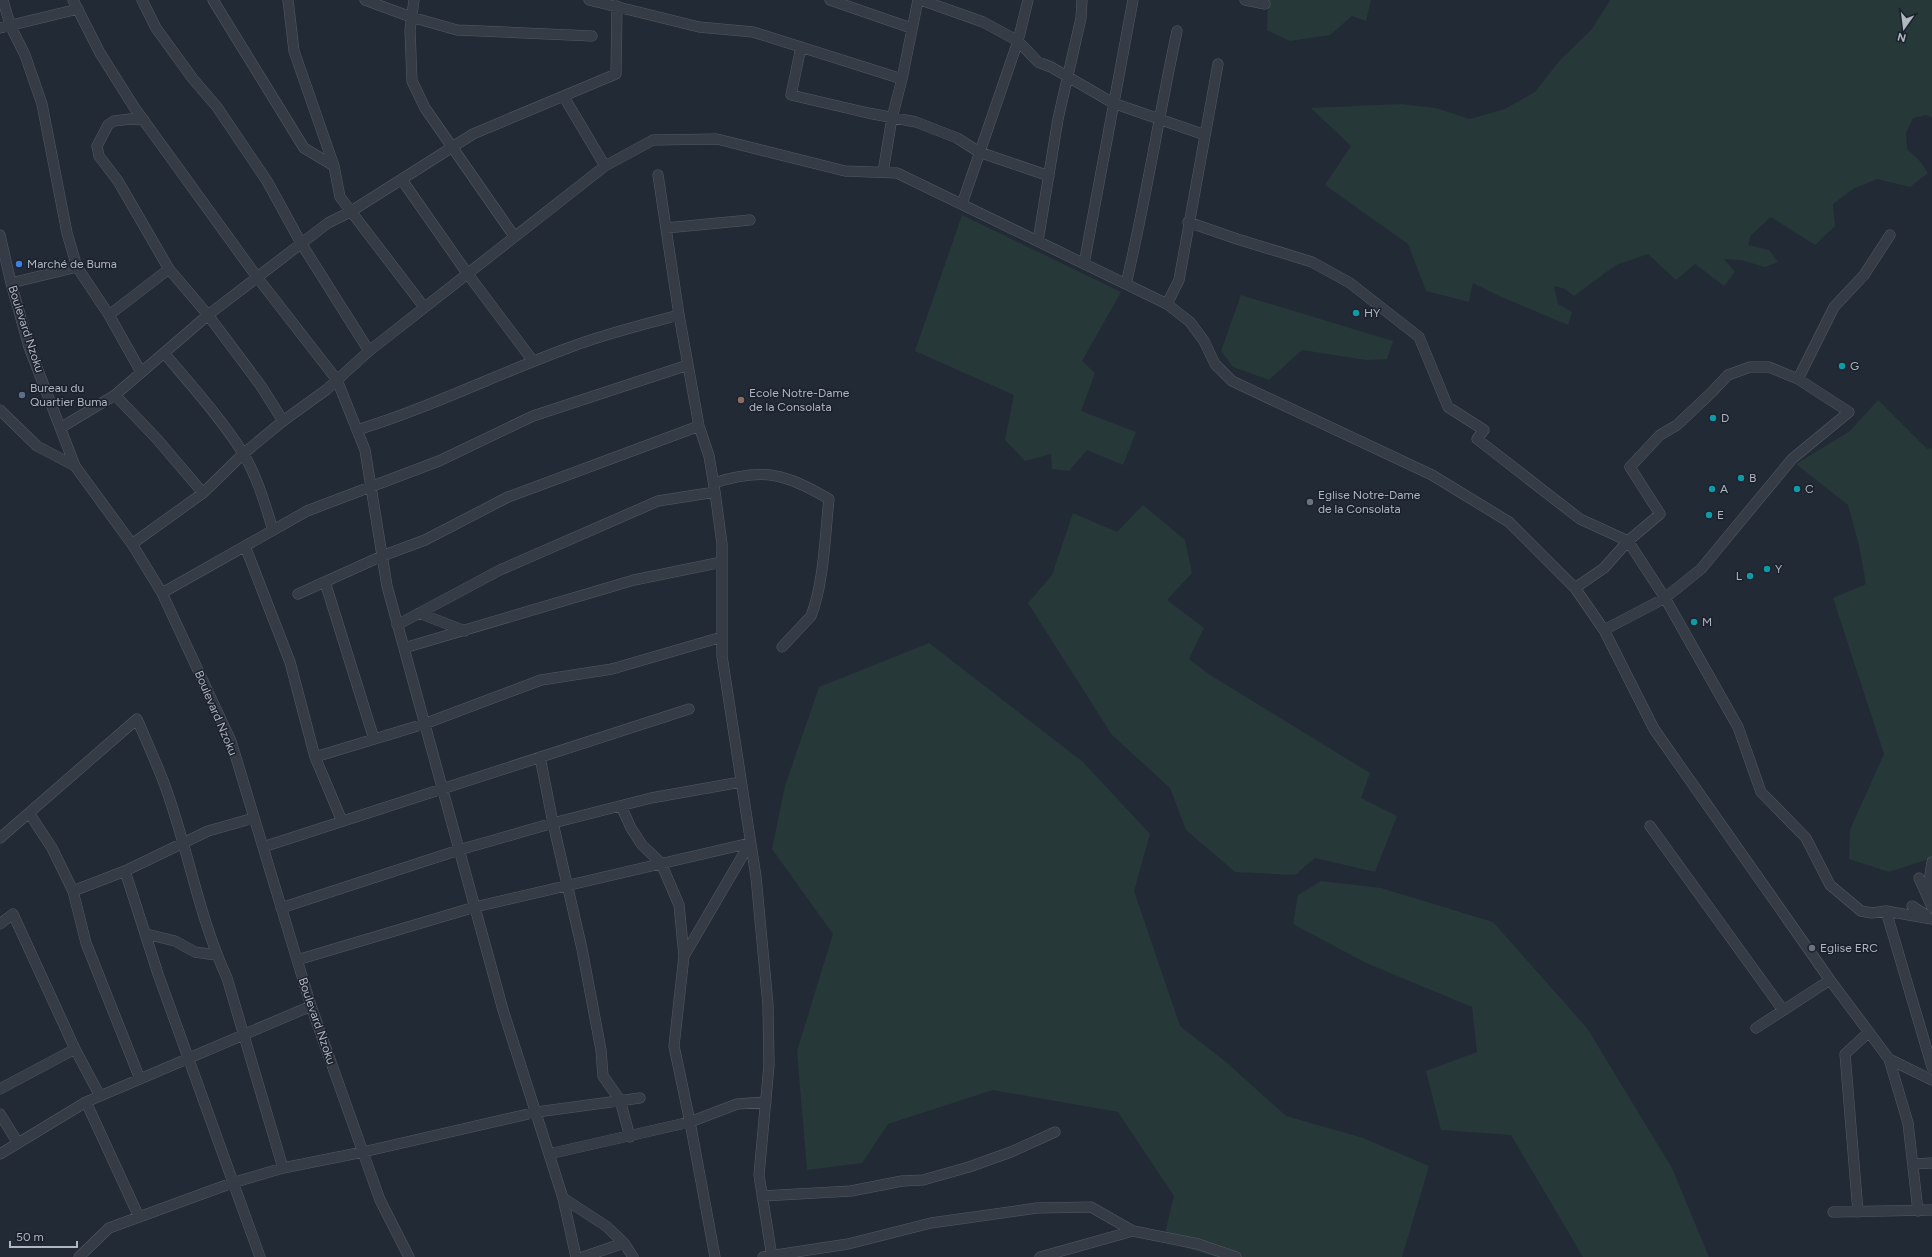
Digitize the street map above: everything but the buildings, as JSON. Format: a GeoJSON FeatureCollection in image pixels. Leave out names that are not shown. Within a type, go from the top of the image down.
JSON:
{"type":"FeatureCollection","features":[{"type":"Feature","properties":{"kind":"street"},"geometry":{"type":"LineString","coordinates":[[3,0],[5,26],[25,55],[42,104],[67,233],[77,267],[109,315],[141,372]]}},
{"type":"Feature","properties":{"kind":"street"},"geometry":{"type":"LineString","coordinates":[[142,0],[156,28],[193,79],[217,106],[267,181],[301,243],[369,351]]}},
{"type":"Feature","properties":{"kind":"street"},"geometry":{"type":"LineString","coordinates":[[213,0],[304,148],[334,166]]}},
{"type":"Feature","properties":{"kind":"street"},"geometry":{"type":"LineString","coordinates":[[288,0],[294,51],[334,166],[340,197],[424,308]]}},
{"type":"Feature","properties":{"kind":"street"},"geometry":{"type":"LineString","coordinates":[[365,0],[411,17],[457,30],[592,36]]}},
{"type":"Feature","properties":{"kind":"street"},"geometry":{"type":"LineString","coordinates":[[414,0],[411,17],[412,81],[425,108],[514,236]]}},
{"type":"Feature","properties":{"kind":"street"},"geometry":{"type":"LineString","coordinates":[[589,0],[699,27],[753,32],[902,79]]}},
{"type":"Feature","properties":{"kind":"street"},"geometry":{"type":"LineString","coordinates":[[883,172],[892,118],[902,79],[911,28],[918,0]]}},
{"type":"Feature","properties":{"kind":"street"},"geometry":{"type":"LineString","coordinates":[[921,0],[983,22],[1018,41],[1038,62],[1051,67],[1113,103],[1205,135]]}},
{"type":"Feature","properties":{"kind":"street"},"geometry":{"type":"LineString","coordinates":[[962,204],[1018,41],[1028,0]]}},
{"type":"Feature","properties":{"kind":"street"},"geometry":{"type":"LineString","coordinates":[[1038,241],[1058,119],[1081,18],[1082,0]]}},
{"type":"Feature","properties":{"kind":"street"},"geometry":{"type":"LineString","coordinates":[[1084,264],[1133,0]]}},
{"type":"Feature","properties":{"kind":"street"},"geometry":{"type":"LineString","coordinates":[[1246,0],[1265,4]]}},
{"type":"Feature","properties":{"kind":"street"},"geometry":{"type":"LineString","coordinates":[[835,1],[911,28]]}},
{"type":"Feature","properties":{"kind":"street"},"geometry":{"type":"LineString","coordinates":[[5,26],[76,5],[100,53],[144,120],[257,277],[337,380],[365,450],[387,586],[397,625],[503,1010],[537,1112],[563,1198],[576,1257]]}},
{"type":"Feature","properties":{"kind":"street"},"geometry":{"type":"LineString","coordinates":[[62,427],[115,395],[208,315],[328,224],[402,180],[473,134],[616,74],[617,6]]}},
{"type":"Feature","properties":{"kind":"street"},"geometry":{"type":"LineString","coordinates":[[1126,284],[1141,220],[1158,119],[1177,31]]}},
{"type":"Feature","properties":{"kind":"street"},"geometry":{"type":"LineString","coordinates":[[801,46],[791,95],[916,122],[957,138],[980,152],[1049,176]]}},
{"type":"Feature","properties":{"kind":"street"},"geometry":{"type":"LineString","coordinates":[[1167,304],[1179,280],[1188,222],[1218,64]]}},
{"type":"Feature","properties":{"kind":"street"},"geometry":{"type":"LineString","coordinates":[[564,97],[605,166]]}},
{"type":"Feature","properties":{"kind":"street"},"geometry":{"type":"LineString","coordinates":[[144,120],[114,120],[108,125],[97,146],[99,156],[118,181],[169,269],[208,315],[271,400],[283,421]]}},
{"type":"Feature","properties":{"kind":"street"},"geometry":{"type":"LineString","coordinates":[[132,544],[203,493],[243,454],[337,380],[369,351],[514,236],[605,166],[653,140],[717,139],[845,171],[897,173],[1167,304],[1190,322],[1204,341],[1215,364],[1232,381],[1432,475],[1509,522],[1575,588],[1604,630],[1654,729],[1830,980],[1889,1059],[1908,1123],[1918,1211]]}},
{"type":"Feature","properties":{"kind":"street"},"geometry":{"type":"LineString","coordinates":[[658,175],[679,315],[699,426],[709,456],[715,487],[722,544],[722,656],[756,877],[768,1005],[769,1065],[759,1175],[769,1256],[848,1244],[931,1223],[1037,1208],[1091,1207],[1133,1231],[1198,1244],[1236,1257]]}},
{"type":"Feature","properties":{"kind":"street"},"geometry":{"type":"LineString","coordinates":[[402,180],[467,273],[533,361]]}},
{"type":"Feature","properties":{"kind":"street"},"geometry":{"type":"LineString","coordinates":[[666,228],[750,220]]}},
{"type":"Feature","properties":{"kind":"street"},"geometry":{"type":"LineString","coordinates":[[1188,222],[1237,240],[1312,262],[1350,283],[1419,337],[1448,407],[1484,430],[1476,439],[1580,519],[1628,541],[1665,598],[1738,727],[1761,792],[1801,832],[1830,885],[1861,911],[1872,913],[1886,911],[1932,918]]}},
{"type":"Feature","properties":{"kind":"street","name":"Boulevard Nzoku"},"geometry":{"type":"LineString","coordinates":[[0,235],[1,248],[29,347],[62,427],[75,466],[132,544],[162,593],[231,741],[311,1006],[380,1200],[409,1257]]}},
{"type":"Feature","properties":{"kind":"street"},"geometry":{"type":"LineString","coordinates":[[1798,379],[1834,307],[1864,275],[1890,235]]}},
{"type":"Feature","properties":{"kind":"street"},"geometry":{"type":"LineString","coordinates":[[11,283],[77,267]]}},
{"type":"Feature","properties":{"kind":"street"},"geometry":{"type":"LineString","coordinates":[[109,315],[169,269]]}},
{"type":"Feature","properties":{"kind":"street"},"geometry":{"type":"LineString","coordinates":[[357,430],[401,416],[569,347],[679,315]]}},
{"type":"Feature","properties":{"kind":"street"},"geometry":{"type":"LineString","coordinates":[[164,352],[207,404],[243,454],[264,501],[273,530]]}},
{"type":"Feature","properties":{"kind":"street"},"geometry":{"type":"LineString","coordinates":[[162,593],[307,511],[439,461],[533,416],[688,365]]}},
{"type":"Feature","properties":{"kind":"street"},"geometry":{"type":"LineString","coordinates":[[1575,588],[1604,568],[1628,541],[1660,514],[1630,467],[1660,435],[1676,425],[1728,375],[1750,367],[1769,367],[1798,379],[1849,412],[1792,459],[1701,570],[1665,598],[1604,630]]}},
{"type":"Feature","properties":{"kind":"street"},"geometry":{"type":"LineString","coordinates":[[115,395],[157,439],[203,493]]}},
{"type":"Feature","properties":{"kind":"street"},"geometry":{"type":"LineString","coordinates":[[0,410],[37,446],[75,466]]}},
{"type":"Feature","properties":{"kind":"street"},"geometry":{"type":"LineString","coordinates":[[298,594],[382,556],[425,540],[508,497],[699,426]]}},
{"type":"Feature","properties":{"kind":"street"},"geometry":{"type":"LineString","coordinates":[[397,625],[500,570],[658,501],[715,487],[732,479],[773,474],[792,479],[829,499],[818,591],[813,611],[811,616],[782,647]]}},
{"type":"Feature","properties":{"kind":"street"},"geometry":{"type":"LineString","coordinates":[[245,546],[290,662],[315,758],[342,821]]}},
{"type":"Feature","properties":{"kind":"street"},"geometry":{"type":"LineString","coordinates":[[404,648],[634,580],[722,562]]}},
{"type":"Feature","properties":{"kind":"street"},"geometry":{"type":"LineString","coordinates":[[325,582],[374,739]]}},
{"type":"Feature","properties":{"kind":"street"},"geometry":{"type":"LineString","coordinates":[[419,614],[465,631]]}},
{"type":"Feature","properties":{"kind":"street"},"geometry":{"type":"LineString","coordinates":[[315,758],[424,724],[541,680],[612,669],[722,637]]}},
{"type":"Feature","properties":{"kind":"street"},"geometry":{"type":"LineString","coordinates":[[263,847],[442,788],[689,710]]}},
{"type":"Feature","properties":{"kind":"street"},"geometry":{"type":"LineString","coordinates":[[0,838],[137,719],[164,784],[216,954],[227,978],[284,1168]]}},
{"type":"Feature","properties":{"kind":"street"},"geometry":{"type":"LineString","coordinates":[[540,757],[553,823],[584,957],[601,1050],[603,1076],[620,1100],[630,1137]]}},
{"type":"Feature","properties":{"kind":"street"},"geometry":{"type":"LineString","coordinates":[[281,908],[459,850],[553,823],[651,798],[742,782]]}},
{"type":"Feature","properties":{"kind":"street"},"geometry":{"type":"LineString","coordinates":[[621,806],[631,828],[642,845],[661,863],[679,905],[684,956],[674,1046],[690,1122],[715,1257]]}},
{"type":"Feature","properties":{"kind":"street"},"geometry":{"type":"LineString","coordinates":[[29,813],[52,848],[73,891],[86,944],[140,1079]]}},
{"type":"Feature","properties":{"kind":"street"},"geometry":{"type":"LineString","coordinates":[[73,891],[125,871],[208,831],[254,818]]}},
{"type":"Feature","properties":{"kind":"street"},"geometry":{"type":"LineString","coordinates":[[1650,826],[1784,1010]]}},
{"type":"Feature","properties":{"kind":"street"},"geometry":{"type":"LineString","coordinates":[[297,960],[475,907],[750,842]]}},
{"type":"Feature","properties":{"kind":"street"},"geometry":{"type":"LineString","coordinates":[[684,956],[750,842]]}},
{"type":"Feature","properties":{"kind":"street"},"geometry":{"type":"LineString","coordinates":[[1931,865],[1920,880],[1932,906]]}},
{"type":"Feature","properties":{"kind":"street"},"geometry":{"type":"LineString","coordinates":[[1927,894],[1931,865]]}},
{"type":"Feature","properties":{"kind":"street"},"geometry":{"type":"LineString","coordinates":[[125,871],[232,1183],[260,1257]]}},
{"type":"Feature","properties":{"kind":"street"},"geometry":{"type":"LineString","coordinates":[[1912,906],[1921,913],[1932,918]]}},
{"type":"Feature","properties":{"kind":"street"},"geometry":{"type":"LineString","coordinates":[[1886,911],[1932,1067]]}},
{"type":"Feature","properties":{"kind":"street"},"geometry":{"type":"LineString","coordinates":[[0,924],[13,914],[75,1049],[100,1096]]}},
{"type":"Feature","properties":{"kind":"street"},"geometry":{"type":"LineString","coordinates":[[146,934],[175,941],[195,952],[216,954]]}},
{"type":"Feature","properties":{"kind":"street"},"geometry":{"type":"LineString","coordinates":[[1756,1028],[1830,980]]}},
{"type":"Feature","properties":{"kind":"street"},"geometry":{"type":"LineString","coordinates":[[0,1154],[86,1102],[311,1006]]}},
{"type":"Feature","properties":{"kind":"street"},"geometry":{"type":"LineString","coordinates":[[1858,1212],[1845,1054],[1870,1032]]}},
{"type":"Feature","properties":{"kind":"street"},"geometry":{"type":"LineString","coordinates":[[0,1089],[75,1049]]}},
{"type":"Feature","properties":{"kind":"street"},"geometry":{"type":"LineString","coordinates":[[1889,1059],[1932,1080]]}},
{"type":"Feature","properties":{"kind":"street"},"geometry":{"type":"LineString","coordinates":[[79,1257],[109,1228],[232,1183],[284,1168],[363,1152],[537,1112],[640,1098]]}},
{"type":"Feature","properties":{"kind":"street"},"geometry":{"type":"LineString","coordinates":[[86,1102],[139,1217]]}},
{"type":"Feature","properties":{"kind":"street"},"geometry":{"type":"LineString","coordinates":[[550,1154],[630,1137],[690,1122],[737,1104],[766,1102]]}},
{"type":"Feature","properties":{"kind":"street"},"geometry":{"type":"LineString","coordinates":[[0,1114],[18,1143]]}},
{"type":"Feature","properties":{"kind":"street"},"geometry":{"type":"LineString","coordinates":[[762,1196],[851,1191],[902,1181],[923,1180],[969,1167],[1011,1152],[1055,1132]]}},
{"type":"Feature","properties":{"kind":"street"},"geometry":{"type":"LineString","coordinates":[[1913,1164],[1932,1163]]}},
{"type":"Feature","properties":{"kind":"street"},"geometry":{"type":"LineString","coordinates":[[563,1198],[606,1226],[624,1243],[632,1257]]}},
{"type":"Feature","properties":{"kind":"street"},"geometry":{"type":"LineString","coordinates":[[1833,1212],[1932,1210]]}},
{"type":"Feature","properties":{"kind":"street"},"geometry":{"type":"LineString","coordinates":[[1040,1257],[1133,1231]]}},
{"type":"Feature","properties":{"kind":"street"},"geometry":{"type":"LineString","coordinates":[[583,1257],[624,1243]]}},
{"type":"Feature","properties":{"kind":"shaded area"},"geometry":{"type":"Polygon","coordinates":[[[1268,0],[1371,0],[1366,21],[1352,16],[1330,35],[1290,41],[1267,30],[1268,0]]]}},
{"type":"Feature","properties":{"kind":"shaded area"},"geometry":{"type":"Polygon","coordinates":[[[1610,0],[1932,0],[1932,117],[1926,115],[1913,118],[1906,133],[1907,149],[1919,160],[1928,173],[1910,187],[1877,179],[1853,189],[1833,204],[1835,226],[1815,245],[1771,217],[1751,235],[1748,245],[1769,250],[1778,262],[1765,267],[1741,260],[1724,259],[1735,272],[1724,286],[1695,264],[1676,280],[1648,254],[1616,265],[1574,296],[1565,289],[1554,286],[1558,304],[1572,312],[1568,325],[1499,296],[1473,283],[1469,302],[1426,291],[1408,244],[1325,185],[1351,146],[1311,108],[1401,104],[1436,108],[1470,119],[1505,109],[1535,92],[1560,60],[1592,29],[1610,0]]]}},
{"type":"Feature","properties":{"kind":"shaded area"},"geometry":{"type":"Polygon","coordinates":[[[962,215],[1121,292],[1082,361],[1095,373],[1081,411],[1136,432],[1123,465],[1087,450],[1069,471],[1052,469],[1051,454],[1025,461],[1005,440],[1014,395],[915,351],[962,215]]]}},
{"type":"Feature","properties":{"kind":"shaded area"},"geometry":{"type":"Polygon","coordinates":[[[1241,295],[1393,341],[1387,359],[1366,360],[1302,350],[1269,380],[1233,367],[1221,351],[1241,295]]]}},
{"type":"Feature","properties":{"kind":"shaded area"},"geometry":{"type":"Polygon","coordinates":[[[1878,400],[1927,449],[1932,448],[1932,858],[1889,872],[1849,859],[1850,830],[1884,754],[1833,598],[1866,584],[1859,545],[1848,505],[1796,464],[1850,431],[1878,400]]]}},
{"type":"Feature","properties":{"kind":"shaded area"},"geometry":{"type":"Polygon","coordinates":[[[1143,505],[1185,540],[1192,573],[1167,600],[1204,628],[1189,659],[1207,673],[1370,773],[1361,798],[1397,816],[1375,872],[1315,858],[1295,875],[1235,872],[1186,830],[1170,788],[1112,735],[1028,603],[1052,575],[1073,513],[1117,532],[1143,505]]]}},
{"type":"Feature","properties":{"kind":"shaded area"},"geometry":{"type":"Polygon","coordinates":[[[929,643],[1083,762],[1150,834],[1134,891],[1180,1026],[1226,1062],[1286,1116],[1363,1138],[1429,1166],[1402,1257],[1216,1257],[1163,1241],[1174,1196],[1118,1112],[993,1090],[888,1124],[862,1163],[807,1170],[797,1051],[833,934],[772,849],[785,786],[819,687],[929,643]]]}},
{"type":"Feature","properties":{"kind":"shaded area"},"geometry":{"type":"Polygon","coordinates":[[[1321,881],[1381,888],[1493,922],[1587,1028],[1672,1168],[1709,1257],[1583,1257],[1511,1135],[1441,1130],[1426,1071],[1477,1052],[1472,1007],[1366,963],[1293,924],[1298,895],[1321,881]]]}},
{"type":"Feature","properties":{"kind":"place","name":"Marché de Buma"},"geometry":{"type":"Point","coordinates":[19,264]}},
{"type":"Feature","properties":{"kind":"place","name":"HY"},"geometry":{"type":"Point","coordinates":[1356,313]}},
{"type":"Feature","properties":{"kind":"place","name":"G"},"geometry":{"type":"Point","coordinates":[1842,366]}},
{"type":"Feature","properties":{"kind":"place","name":"Bureau du Quartier Buma"},"geometry":{"type":"Point","coordinates":[22,395]}},
{"type":"Feature","properties":{"kind":"place","name":"Ecole Notre-Dame de la Consolata"},"geometry":{"type":"Point","coordinates":[741,400]}},
{"type":"Feature","properties":{"kind":"place","name":"D"},"geometry":{"type":"Point","coordinates":[1713,418]}},
{"type":"Feature","properties":{"kind":"place","name":"B"},"geometry":{"type":"Point","coordinates":[1741,478]}},
{"type":"Feature","properties":{"kind":"place","name":"A"},"geometry":{"type":"Point","coordinates":[1712,489]}},
{"type":"Feature","properties":{"kind":"place","name":"C"},"geometry":{"type":"Point","coordinates":[1797,489]}},
{"type":"Feature","properties":{"kind":"place","name":"Eglise Notre-Dame de la Consolata"},"geometry":{"type":"Point","coordinates":[1310,502]}},
{"type":"Feature","properties":{"kind":"place","name":"E"},"geometry":{"type":"Point","coordinates":[1709,515]}},
{"type":"Feature","properties":{"kind":"place","name":"Y"},"geometry":{"type":"Point","coordinates":[1767,569]}},
{"type":"Feature","properties":{"kind":"place","name":"L"},"geometry":{"type":"Point","coordinates":[1750,576]}},
{"type":"Feature","properties":{"kind":"place","name":"M"},"geometry":{"type":"Point","coordinates":[1694,622]}},
{"type":"Feature","properties":{"kind":"place","name":"Eglise ERC"},"geometry":{"type":"Point","coordinates":[1812,948]}}]}
